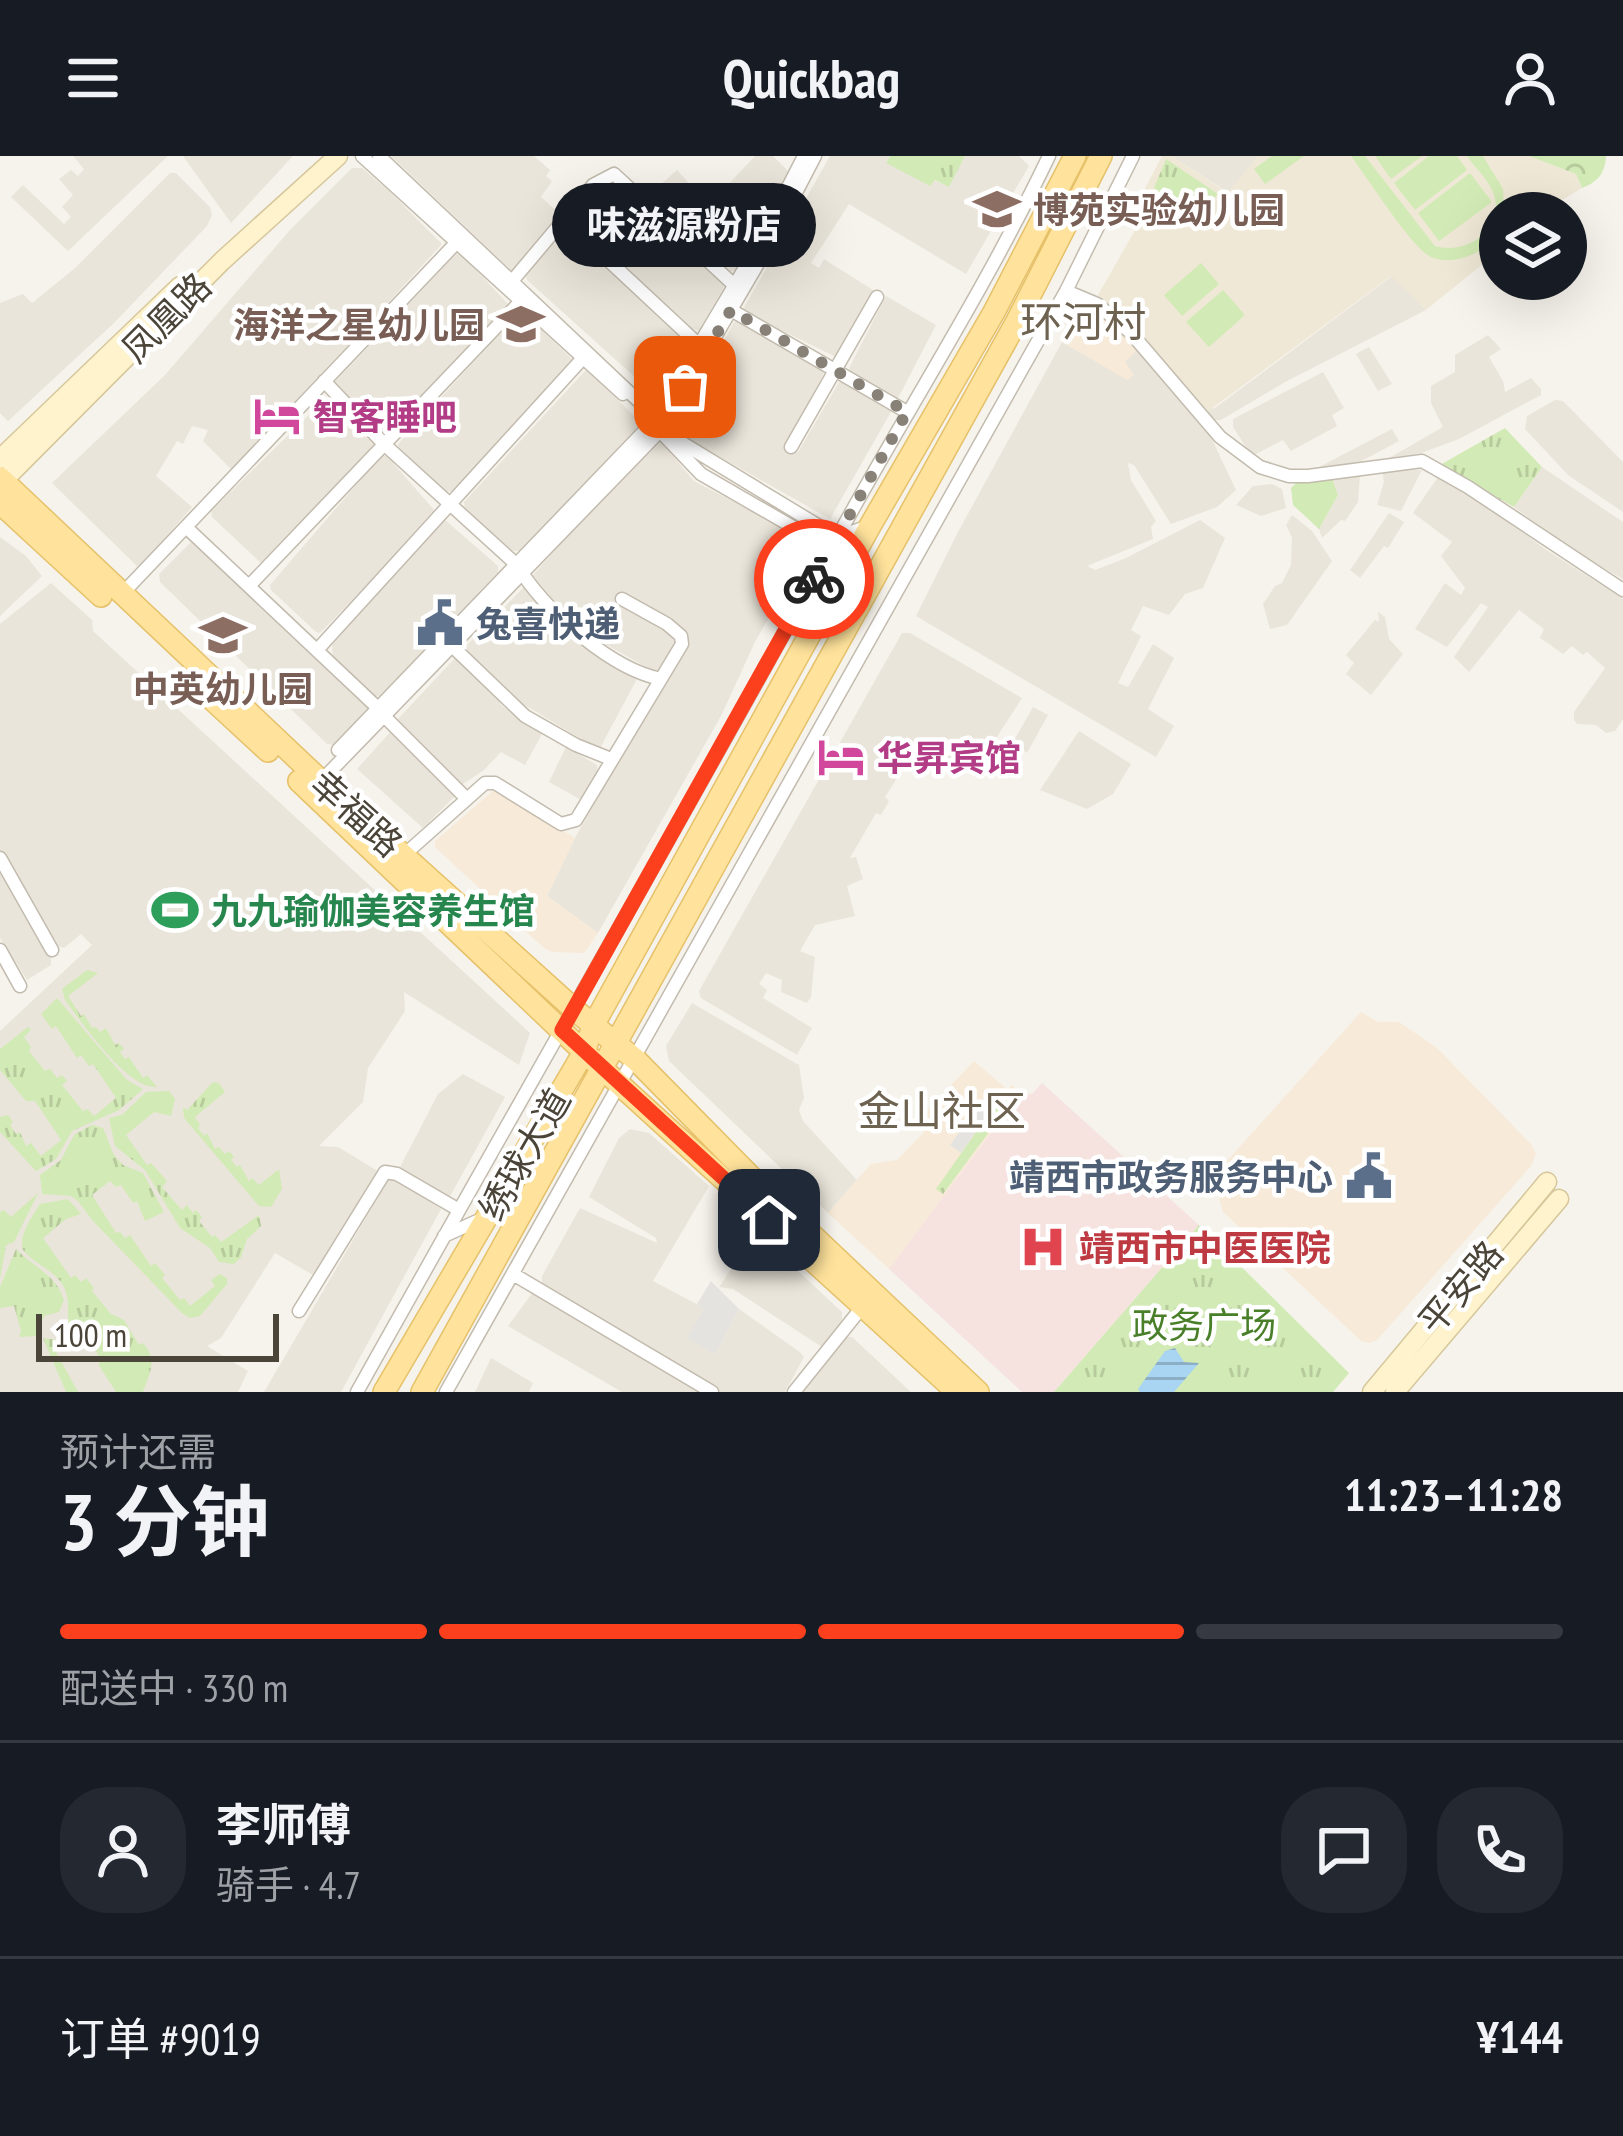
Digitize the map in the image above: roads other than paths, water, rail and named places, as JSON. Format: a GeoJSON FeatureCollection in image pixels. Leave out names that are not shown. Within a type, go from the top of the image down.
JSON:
{"type":"FeatureCollection","features":[{"type":"Feature","properties":{"kind":"main road","name":"凤凰路"},"geometry":{"type":"LineString","coordinates":[[1,481],[319,156]]}},
{"type":"Feature","properties":{"kind":"main road","name":"凤凰路"},"geometry":{"type":"LineString","coordinates":[[1,481],[222,261],[338,156]]}},
{"type":"Feature","properties":{"kind":"main road","name":"绣球大道"},"geometry":{"type":"LineString","coordinates":[[384,1392],[584,1052],[585,1017],[718,803],[994,312],[1075,156]]}},
{"type":"Feature","properties":{"kind":"main road","name":"绣球大道"},"geometry":{"type":"LineString","coordinates":[[422,1392],[1061,240],[1101,156]]}},
{"type":"Feature","properties":{"kind":"main road","name":"幸福路"},"geometry":{"type":"LineString","coordinates":[[1,481],[318,778],[636,1060],[978,1392]]}},
{"type":"Feature","properties":{"kind":"main road","name":"幸福路"},"geometry":{"type":"LineString","coordinates":[[1,481],[584,1052],[957,1392]]}},
{"type":"Feature","properties":{"kind":"main road","name":"平安路"},"geometry":{"type":"LineString","coordinates":[[1372,1392],[1547,1182]]}},
{"type":"Feature","properties":{"kind":"main road","name":"平安路"},"geometry":{"type":"LineString","coordinates":[[1395,1392],[1559,1199]]}},
{"type":"Feature","properties":{"kind":"street"},"geometry":{"type":"LineString","coordinates":[[362,156],[684,444],[834,543]]}},
{"type":"Feature","properties":{"kind":"street"},"geometry":{"type":"LineString","coordinates":[[379,156],[659,423]]}},
{"type":"Feature","properties":{"kind":"street"},"geometry":{"type":"LineString","coordinates":[[659,423],[804,156]]}},
{"type":"Feature","properties":{"kind":"street"},"geometry":{"type":"LineString","coordinates":[[382,713],[659,423],[731,310],[815,156]]}},
{"type":"Feature","properties":{"kind":"street"},"geometry":{"type":"LineString","coordinates":[[357,1392],[562,1030],[585,1017],[680,821],[1049,156]]}},
{"type":"Feature","properties":{"kind":"street"},"geometry":{"type":"LineString","coordinates":[[446,1392],[1066,291],[1132,156]]}},
{"type":"Feature","properties":{"kind":"street"},"geometry":{"type":"LineString","coordinates":[[513,280],[593,185],[608,174],[621,176],[733,284]]}},
{"type":"Feature","properties":{"kind":"street"},"geometry":{"type":"LineString","coordinates":[[564,220],[698,344]]}},
{"type":"Feature","properties":{"kind":"street"},"geometry":{"type":"LineString","coordinates":[[121,595],[458,242]]}},
{"type":"Feature","properties":{"kind":"street"},"geometry":{"type":"LineString","coordinates":[[1066,291],[1096,304],[1131,333],[1220,437],[1260,467],[1308,476],[1422,461],[1623,590]]}},
{"type":"Feature","properties":{"kind":"street"},"geometry":{"type":"LineString","coordinates":[[791,447],[877,297]]}},
{"type":"Feature","properties":{"kind":"street"},"geometry":{"type":"LineString","coordinates":[[249,586],[522,300]]}},
{"type":"Feature","properties":{"kind":"street"},"geometry":{"type":"LineString","coordinates":[[731,310],[907,412]]}},
{"type":"Feature","properties":{"kind":"street"},"geometry":{"type":"LineString","coordinates":[[956,331],[994,312]]}},
{"type":"Feature","properties":{"kind":"street"},"geometry":{"type":"LineString","coordinates":[[319,649],[583,358]]}},
{"type":"Feature","properties":{"kind":"street"},"geometry":{"type":"LineString","coordinates":[[324,381],[385,445],[519,569],[547,604],[595,646],[661,679]]}},
{"type":"Feature","properties":{"kind":"street"},"geometry":{"type":"LineString","coordinates":[[897,430],[934,415]]}},
{"type":"Feature","properties":{"kind":"street"},"geometry":{"type":"LineString","coordinates":[[930,478],[964,472]]}},
{"type":"Feature","properties":{"kind":"street"},"geometry":{"type":"LineString","coordinates":[[834,543],[870,526]]}},
{"type":"Feature","properties":{"kind":"street"},"geometry":{"type":"LineString","coordinates":[[188,528],[319,649],[465,797]]}},
{"type":"Feature","properties":{"kind":"street"},"geometry":{"type":"LineString","coordinates":[[318,778],[451,645],[519,569]]}},
{"type":"Feature","properties":{"kind":"street"},"geometry":{"type":"LineString","coordinates":[[404,855],[485,783],[495,783],[561,824],[571,824],[579,817],[680,649],[681,636],[668,624],[622,599]]}},
{"type":"Feature","properties":{"kind":"street"},"geometry":{"type":"LineString","coordinates":[[451,645],[525,716],[611,759]]}},
{"type":"Feature","properties":{"kind":"street"},"geometry":{"type":"LineString","coordinates":[[757,685],[788,677]]}},
{"type":"Feature","properties":{"kind":"street"},"geometry":{"type":"LineString","coordinates":[[808,697],[838,695]]}},
{"type":"Feature","properties":{"kind":"street"},"geometry":{"type":"LineString","coordinates":[[680,821],[718,803]]}},
{"type":"Feature","properties":{"kind":"street"},"geometry":{"type":"LineString","coordinates":[[724,848],[758,839]]}},
{"type":"Feature","properties":{"kind":"street"},"geometry":{"type":"LineString","coordinates":[[0,859],[52,950]]}},
{"type":"Feature","properties":{"kind":"street"},"geometry":{"type":"LineString","coordinates":[[0,950],[20,986]]}},
{"type":"Feature","properties":{"kind":"street"},"geometry":{"type":"LineString","coordinates":[[635,1008],[665,1004]]}},
{"type":"Feature","properties":{"kind":"street"},"geometry":{"type":"LineString","coordinates":[[299,1311],[385,1172],[397,1174],[459,1210]]}},
{"type":"Feature","properties":{"kind":"street"},"geometry":{"type":"LineString","coordinates":[[444,1236],[487,1216]]}},
{"type":"Feature","properties":{"kind":"street"},"geometry":{"type":"LineString","coordinates":[[484,1280],[516,1269]]}},
{"type":"Feature","properties":{"kind":"street"},"geometry":{"type":"LineString","coordinates":[[516,1269],[712,1392]]}},
{"type":"Feature","properties":{"kind":"street"},"geometry":{"type":"LineString","coordinates":[[794,1392],[863,1306]]}},
{"type":"Feature","properties":{"kind":"water"},"geometry":{"type":"Polygon","coordinates":[[[1175,1348],[1184,1362],[1199,1363],[1174,1392],[1140,1392],[1165,1351],[1175,1348]]]}},
{"type":"Feature","properties":{"kind":"place","name":"博苑实验幼儿园"},"geometry":{"type":"Point","coordinates":[997,209]}},
{"type":"Feature","properties":{"kind":"place","name":"海洋之星幼儿园"},"geometry":{"type":"Point","coordinates":[521,324]}},
{"type":"Feature","properties":{"kind":"place","name":"味滋源粉店"},"geometry":{"type":"Point","coordinates":[685,387]}},
{"type":"Feature","properties":{"kind":"place","name":"智客睡吧"},"geometry":{"type":"Point","coordinates":[277,416]}},
{"type":"Feature","properties":{"kind":"place","name":"兔喜快递"},"geometry":{"type":"Point","coordinates":[440,623]}},
{"type":"Feature","properties":{"kind":"place","name":"中英幼儿园"},"geometry":{"type":"Point","coordinates":[223,635]}},
{"type":"Feature","properties":{"kind":"place","name":"华昇宾馆"},"geometry":{"type":"Point","coordinates":[841,757]}},
{"type":"Feature","properties":{"kind":"place","name":"九九瑜伽美容养生馆"},"geometry":{"type":"Point","coordinates":[175,910]}},
{"type":"Feature","properties":{"kind":"place","name":"靖西市政务服务中心"},"geometry":{"type":"Point","coordinates":[1369,1176]}},
{"type":"Feature","properties":{"kind":"place","name":"靖西市中医医院"},"geometry":{"type":"Point","coordinates":[1043,1247]}},
{"type":"Feature","properties":{"kind":"district","name":"环河村"},"geometry":{"type":"Point","coordinates":[1083,321]}},
{"type":"Feature","properties":{"kind":"district","name":"金山社区"},"geometry":{"type":"Point","coordinates":[942,1110]}},
{"type":"Feature","properties":{"kind":"park label","name":"政务广场"},"geometry":{"type":"Point","coordinates":[1204,1324]}}]}
